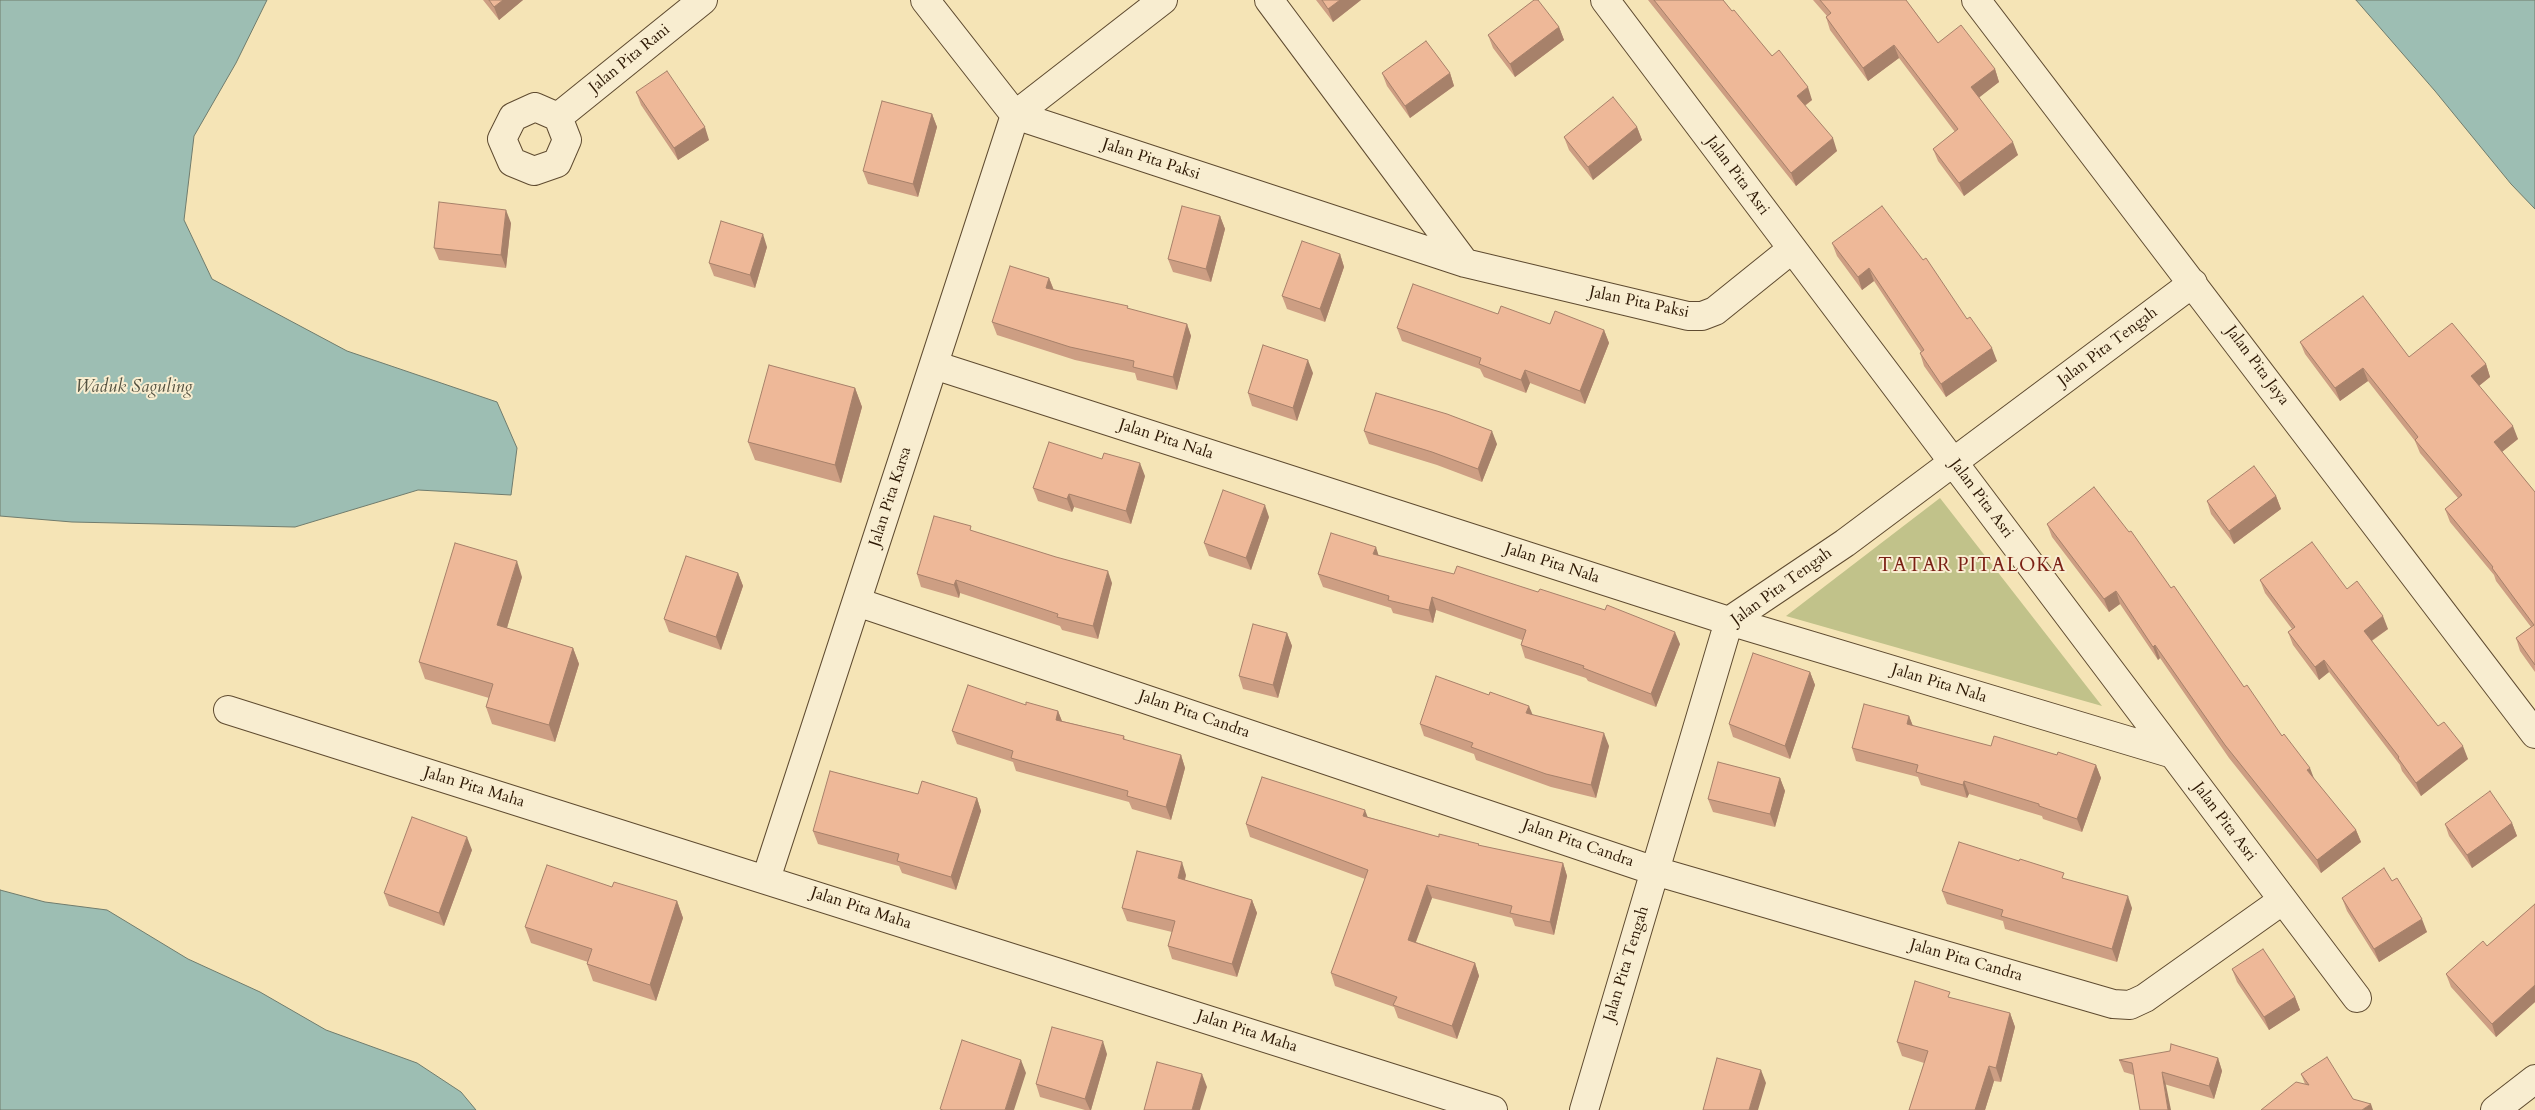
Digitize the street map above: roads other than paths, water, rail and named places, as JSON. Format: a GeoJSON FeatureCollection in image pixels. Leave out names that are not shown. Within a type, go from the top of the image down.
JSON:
{"type":"FeatureCollection","features":[{"type":"Feature","properties":{"kind":"street","name":"Jalan Pita Rani"},"geometry":{"type":"LineString","coordinates":[[558,117],[703,0]]}},
{"type":"Feature","properties":{"kind":"street"},"geometry":{"type":"LineString","coordinates":[[925,0],[1015,115],[1163,0]]}},
{"type":"Feature","properties":{"kind":"street"},"geometry":{"type":"LineString","coordinates":[[1269,0],[1466,263]]}},
{"type":"Feature","properties":{"kind":"street","name":"Jalan Pita Asri"},"geometry":{"type":"LineString","coordinates":[[1605,0],[2356,998]]}},
{"type":"Feature","properties":{"kind":"street","name":"Jalan Pita Jaya"},"geometry":{"type":"LineString","coordinates":[[1976,0],[2194,283],[2535,734]]}},
{"type":"Feature","properties":{"kind":"street","name":"Jalan Pita Paksi"},"geometry":{"type":"LineString","coordinates":[[1015,115],[1466,263],[1688,316],[1702,316],[1715,311],[1792,249]]}},
{"type":"Feature","properties":{"kind":"street","name":"Jalan Pita Karsa"},"geometry":{"type":"LineString","coordinates":[[766,879],[1015,115]]}},
{"type":"Feature","properties":{"kind":"street","name":"Jalan Pita Tengah"},"geometry":{"type":"LineString","coordinates":[[1584,1110],[1729,621],[1844,543],[2194,283]]}},
{"type":"Feature","properties":{"kind":"street","name":"Jalan Pita Nala"},"geometry":{"type":"LineString","coordinates":[[934,365],[1729,621],[2173,754]]}},
{"type":"Feature","properties":{"kind":"street","name":"Jalan Pita Candra"},"geometry":{"type":"LineString","coordinates":[[857,602],[1656,870],[2113,1004],[2130,1005],[2145,998],[2283,900]]}},
{"type":"Feature","properties":{"kind":"street","name":"Jalan Pita Maha"},"geometry":{"type":"LineString","coordinates":[[228,710],[1493,1110]]}},
{"type":"Feature","properties":{"kind":"street"},"geometry":{"type":"LineString","coordinates":[[2495,1110],[2535,1079]]}},
{"type":"Feature","properties":{"kind":"water","name":"Waduk Saguling"},"geometry":{"type":"Polygon","coordinates":[[[0,0],[267,0],[236,63],[194,136],[184,220],[212,279],[347,351],[497,402],[517,448],[511,495],[418,490],[295,527],[72,522],[0,516],[0,0]]]}},
{"type":"Feature","properties":{"kind":"water"},"geometry":{"type":"Polygon","coordinates":[[[2356,0],[2535,0],[2535,209],[2511,184],[2435,91],[2356,0]]]}},
{"type":"Feature","properties":{"kind":"water"},"geometry":{"type":"Polygon","coordinates":[[[0,890],[45,902],[107,910],[188,959],[260,992],[326,1030],[417,1063],[461,1092],[476,1110],[0,1110],[0,890]]]}},
{"type":"Feature","properties":{"kind":"district","name":"TATAR PITALOKA"},"geometry":{"type":"Point","coordinates":[1972,567]}}]}
